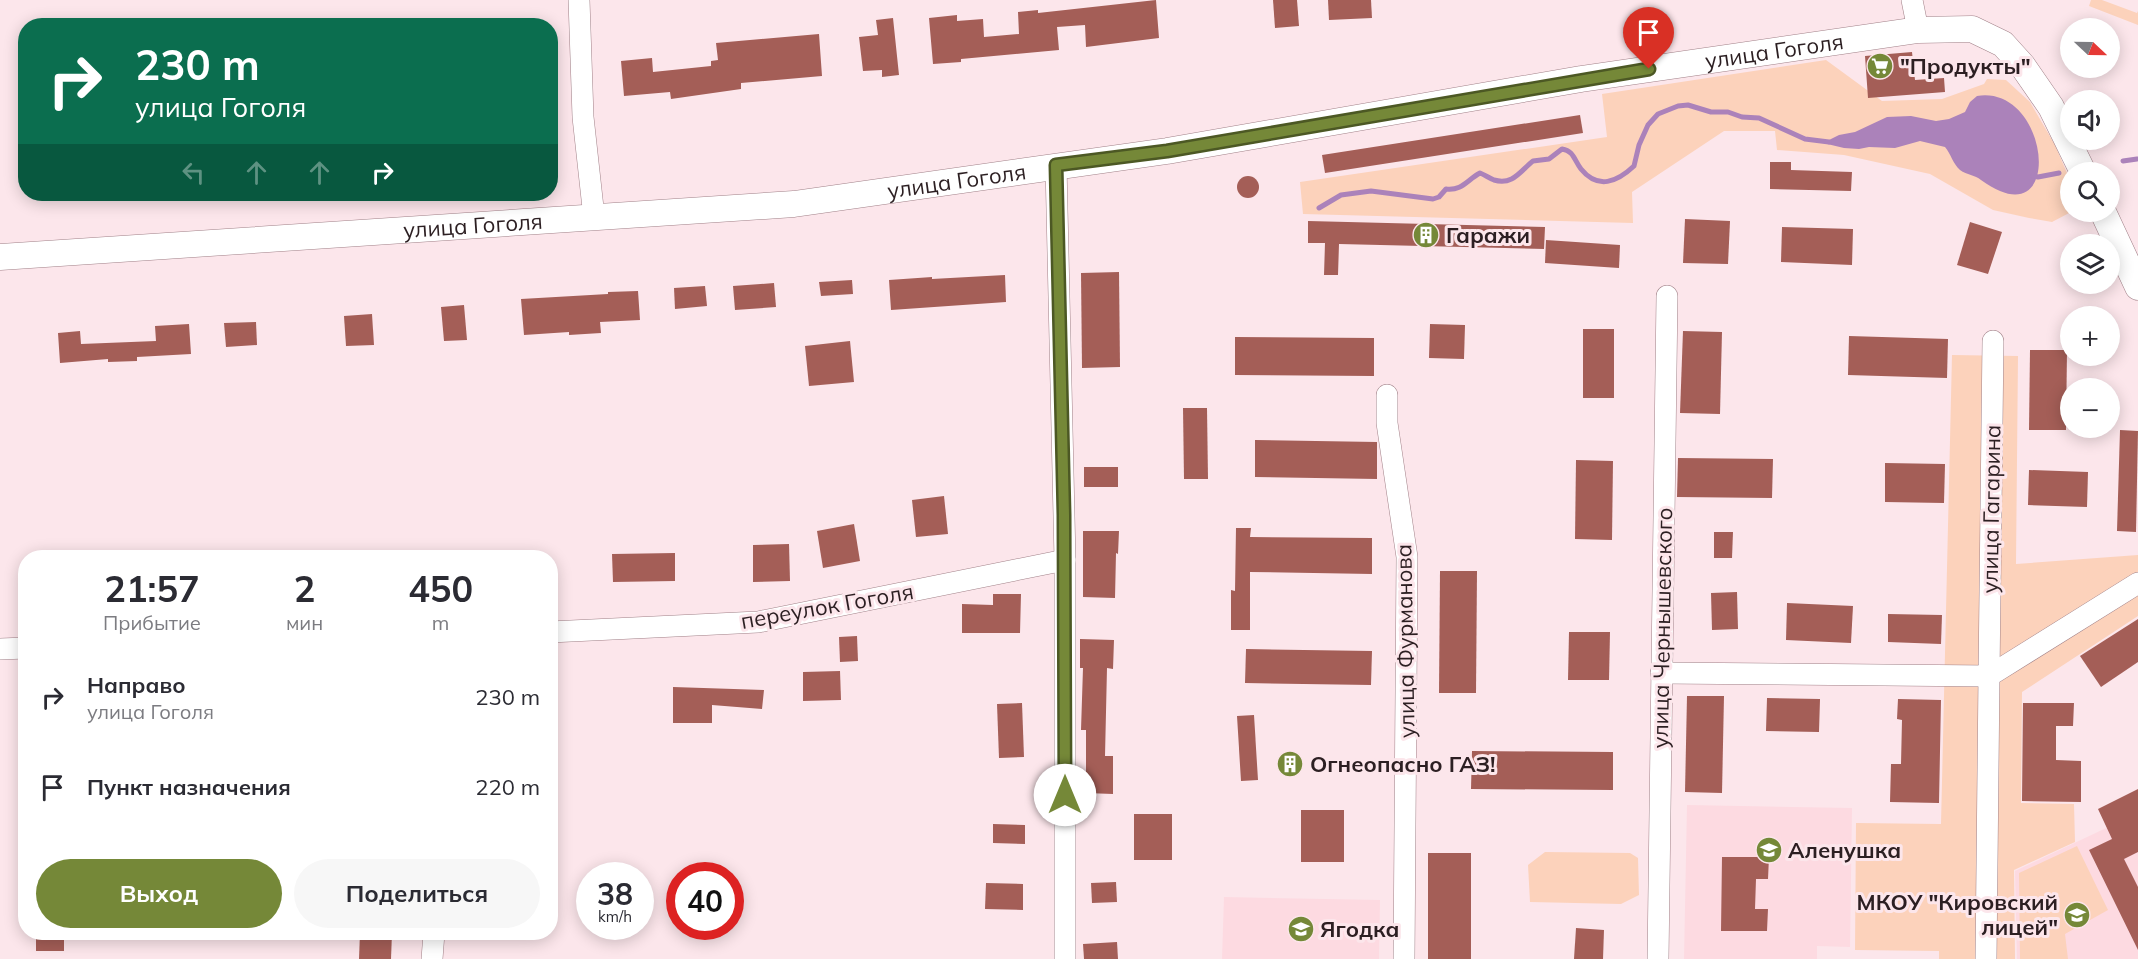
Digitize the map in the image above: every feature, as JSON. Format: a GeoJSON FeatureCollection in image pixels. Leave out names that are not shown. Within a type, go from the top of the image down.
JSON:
{"type":"FeatureCollection","features":[{"type":"Feature","properties":{"kind":"main road","name":"улица Гоголя"},"geometry":{"type":"LineString","coordinates":[[0,256],[283,240],[794,204],[1167,151],[1581,79],[1918,30],[1971,29],[2003,44],[2022,65],[2051,107],[2078,162]]}},
{"type":"Feature","properties":{"kind":"main road"},"geometry":{"type":"LineString","coordinates":[[2108,222],[2138,287]]}},
{"type":"Feature","properties":{"kind":"street"},"geometry":{"type":"LineString","coordinates":[[579,0],[583,117],[594,217]]}},
{"type":"Feature","properties":{"kind":"street"},"geometry":{"type":"LineString","coordinates":[[1912,0],[1918,30]]}},
{"type":"Feature","properties":{"kind":"street"},"geometry":{"type":"LineString","coordinates":[[1056,165],[1065,561],[1065,959]]}},
{"type":"Feature","properties":{"kind":"street","name":"улица Чернышевского"},"geometry":{"type":"LineString","coordinates":[[1658,959],[1667,296]]}},
{"type":"Feature","properties":{"kind":"street","name":"улица Гагарина"},"geometry":{"type":"LineString","coordinates":[[1986,959],[1993,341]]}},
{"type":"Feature","properties":{"kind":"street","name":"улица Фурманова"},"geometry":{"type":"LineString","coordinates":[[1388,395],[1387,423],[1407,557],[1404,959]]}},
{"type":"Feature","properties":{"kind":"street","name":"переулок Гоголя"},"geometry":{"type":"LineString","coordinates":[[558,632],[758,622],[1065,561]]}},
{"type":"Feature","properties":{"kind":"street"},"geometry":{"type":"LineString","coordinates":[[1661,673],[1989,676],[2138,583]]}},
{"type":"Feature","properties":{"kind":"street"},"geometry":{"type":"LineString","coordinates":[[0,649],[18,648]]}},
{"type":"Feature","properties":{"kind":"street"},"geometry":{"type":"LineString","coordinates":[[432,959],[433,940]]}},
{"type":"Feature","properties":{"kind":"shaded area"},"geometry":{"type":"Polygon","coordinates":[[[2091,0],[2102,0],[2137,13],[2138,11],[2138,25],[2120,18],[2089,6],[2091,0]]]}},
{"type":"Feature","properties":{"kind":"shaded area"},"geometry":{"type":"Polygon","coordinates":[[[1826,60],[1882,101],[1942,99],[1984,84],[1987,79],[2006,80],[2030,102],[2062,162],[2060,162],[2060,218],[2052,222],[1993,210],[1930,174],[1844,155],[1777,150],[1775,131],[1724,131],[1632,192],[1633,223],[1303,214],[1300,182],[1607,137],[1602,94],[1826,60]]]}},
{"type":"Feature","properties":{"kind":"shaded area"},"geometry":{"type":"Polygon","coordinates":[[[1977,96],[2002,99],[2021,113],[2033,134],[2039,157],[2037,178],[2027,191],[2008,194],[1960,170],[1945,147],[1920,141],[1895,148],[1859,149],[1823,143],[1839,135],[1855,132],[1887,117],[1911,116],[1936,121],[1949,119],[1965,112],[1970,102],[1977,96]]]}},
{"type":"Feature","properties":{"kind":"shaded area"},"geometry":{"type":"Polygon","coordinates":[[[1952,355],[2018,356],[2016,564],[2138,555],[2138,616],[2022,692],[2021,803],[2074,804],[2075,842],[2014,870],[2015,959],[1939,959],[1939,951],[1855,950],[1856,823],[1941,824],[1952,355]]]}},
{"type":"Feature","properties":{"kind":"shaded area","name":"Аленушка"},"geometry":{"type":"Polygon","coordinates":[[[1687,805],[1852,808],[1850,947],[1817,946],[1817,959],[1684,959],[1687,805]]]}},
{"type":"Feature","properties":{"kind":"shaded area","name":"МКОУ \"Кировский лицей\""},"geometry":{"type":"Polygon","coordinates":[[[2138,813],[2138,959],[2017,959],[2015,871],[2138,813]]]}},
{"type":"Feature","properties":{"kind":"shaded area"},"geometry":{"type":"Polygon","coordinates":[[[2077,846],[2108,910],[2065,934],[2068,959],[2020,959],[2019,873],[2077,846]]]}},
{"type":"Feature","properties":{"kind":"shaded area"},"geometry":{"type":"Polygon","coordinates":[[[1545,852],[1630,853],[1638,858],[1639,895],[1621,904],[1530,902],[1528,865],[1545,852]]]}},
{"type":"Feature","properties":{"kind":"shaded area","name":"Ягодка"},"geometry":{"type":"Polygon","coordinates":[[[1224,897],[1380,900],[1379,959],[1222,959],[1224,897]]]}},
{"type":"Feature","properties":{"kind":"building"},"geometry":{"type":"Polygon","coordinates":[[[1156,0],[1159,38],[1086,47],[1085,25],[1057,27],[1059,50],[961,59],[961,62],[933,64],[929,18],[957,15],[957,21],[983,19],[984,37],[1019,34],[1018,12],[1038,10],[1038,13],[1156,0]]]}},
{"type":"Feature","properties":{"kind":"building"},"geometry":{"type":"Polygon","coordinates":[[[1273,0],[1297,0],[1299,26],[1275,28],[1273,0]]]}},
{"type":"Feature","properties":{"kind":"building"},"geometry":{"type":"Polygon","coordinates":[[[1328,0],[1371,0],[1372,18],[1329,20],[1328,0]]]}},
{"type":"Feature","properties":{"kind":"building"},"geometry":{"type":"Polygon","coordinates":[[[893,18],[899,75],[882,77],[882,70],[863,71],[859,37],[878,35],[876,20],[893,18]]]}},
{"type":"Feature","properties":{"kind":"building"},"geometry":{"type":"Polygon","coordinates":[[[819,34],[822,76],[741,83],[741,89],[671,99],[670,92],[624,96],[621,61],[652,58],[653,72],[711,66],[711,61],[718,60],[716,43],[819,34]]]}},
{"type":"Feature","properties":{"kind":"building"},"geometry":{"type":"Polygon","coordinates":[[[1912,52],[1915,80],[1944,78],[1945,92],[1868,98],[1865,56],[1912,52]]]}},
{"type":"Feature","properties":{"kind":"building","name":"Гаражи"},"geometry":{"type":"Polygon","coordinates":[[[1580,115],[1583,133],[1325,173],[1322,155],[1580,115]]]}},
{"type":"Feature","properties":{"kind":"building"},"geometry":{"type":"Polygon","coordinates":[[[1770,162],[1791,162],[1791,170],[1852,172],[1851,191],[1770,189],[1770,162]]]}},
{"type":"Feature","properties":{"kind":"building"},"geometry":{"type":"Polygon","coordinates":[[[1248,176],[1256,179],[1259,187],[1256,195],[1248,198],[1240,195],[1237,187],[1240,179],[1248,176]]]}},
{"type":"Feature","properties":{"kind":"building"},"geometry":{"type":"Polygon","coordinates":[[[1685,219],[1730,221],[1728,264],[1683,263],[1685,219]]]}},
{"type":"Feature","properties":{"kind":"building","name":"Гаражи"},"geometry":{"type":"Polygon","coordinates":[[[1308,221],[1545,227],[1544,249],[1339,244],[1338,275],[1324,275],[1325,243],[1308,243],[1308,221]]]}},
{"type":"Feature","properties":{"kind":"building"},"geometry":{"type":"Polygon","coordinates":[[[1970,222],[2002,232],[1988,274],[1957,265],[1970,222]]]}},
{"type":"Feature","properties":{"kind":"building"},"geometry":{"type":"Polygon","coordinates":[[[1782,227],[1853,229],[1852,265],[1781,262],[1782,227]]]}},
{"type":"Feature","properties":{"kind":"building","name":"Гаражи"},"geometry":{"type":"Polygon","coordinates":[[[1546,240],[1620,245],[1619,268],[1545,263],[1546,240]]]}},
{"type":"Feature","properties":{"kind":"building"},"geometry":{"type":"Polygon","coordinates":[[[1119,272],[1120,367],[1082,368],[1081,273],[1119,272]]]}},
{"type":"Feature","properties":{"kind":"building"},"geometry":{"type":"Polygon","coordinates":[[[1005,275],[1006,302],[891,310],[889,280],[1005,275]]]}},
{"type":"Feature","properties":{"kind":"building"},"geometry":{"type":"Polygon","coordinates":[[[852,280],[853,294],[821,296],[819,282],[852,280]]]}},
{"type":"Feature","properties":{"kind":"building"},"geometry":{"type":"Polygon","coordinates":[[[774,283],[776,307],[735,310],[733,286],[774,283]]]}},
{"type":"Feature","properties":{"kind":"building"},"geometry":{"type":"Polygon","coordinates":[[[705,286],[707,306],[675,309],[674,288],[705,286]]]}},
{"type":"Feature","properties":{"kind":"building"},"geometry":{"type":"Polygon","coordinates":[[[638,291],[640,320],[600,322],[601,333],[569,335],[569,332],[524,335],[521,299],[638,291]]]}},
{"type":"Feature","properties":{"kind":"building"},"geometry":{"type":"Polygon","coordinates":[[[464,305],[467,340],[444,341],[441,307],[464,305]]]}},
{"type":"Feature","properties":{"kind":"building"},"geometry":{"type":"Polygon","coordinates":[[[372,314],[374,345],[346,346],[344,316],[372,314]]]}},
{"type":"Feature","properties":{"kind":"building"},"geometry":{"type":"Polygon","coordinates":[[[256,322],[257,345],[226,347],[224,323],[256,322]]]}},
{"type":"Feature","properties":{"kind":"building"},"geometry":{"type":"Polygon","coordinates":[[[189,324],[191,354],[137,357],[137,361],[108,362],[108,359],[60,363],[58,333],[80,331],[81,344],[156,341],[155,326],[189,324]]]}},
{"type":"Feature","properties":{"kind":"building"},"geometry":{"type":"Polygon","coordinates":[[[1430,324],[1465,325],[1464,359],[1429,358],[1430,324]]]}},
{"type":"Feature","properties":{"kind":"building"},"geometry":{"type":"Polygon","coordinates":[[[1583,329],[1614,329],[1614,398],[1583,398],[1583,329]]]}},
{"type":"Feature","properties":{"kind":"building"},"geometry":{"type":"Polygon","coordinates":[[[1683,331],[1722,332],[1720,414],[1680,413],[1683,331]]]}},
{"type":"Feature","properties":{"kind":"building"},"geometry":{"type":"Polygon","coordinates":[[[1849,336],[1948,339],[1947,378],[1848,375],[1849,336]]]}},
{"type":"Feature","properties":{"kind":"building"},"geometry":{"type":"Polygon","coordinates":[[[1235,337],[1374,338],[1374,376],[1235,375],[1235,337]]]}},
{"type":"Feature","properties":{"kind":"building"},"geometry":{"type":"Polygon","coordinates":[[[850,341],[854,382],[809,386],[805,346],[850,341]]]}},
{"type":"Feature","properties":{"kind":"building"},"geometry":{"type":"Polygon","coordinates":[[[2030,350],[2060,350],[2060,366],[2067,366],[2067,378],[2060,378],[2060,430],[2029,430],[2030,350]]]}},
{"type":"Feature","properties":{"kind":"building"},"geometry":{"type":"Polygon","coordinates":[[[1183,408],[1207,408],[1208,479],[1184,479],[1183,408]]]}},
{"type":"Feature","properties":{"kind":"building"},"geometry":{"type":"Polygon","coordinates":[[[2120,430],[2138,431],[2136,532],[2117,531],[2120,430]]]}},
{"type":"Feature","properties":{"kind":"building"},"geometry":{"type":"Polygon","coordinates":[[[1255,440],[1377,442],[1377,479],[1255,477],[1255,440]]]}},
{"type":"Feature","properties":{"kind":"building"},"geometry":{"type":"Polygon","coordinates":[[[1678,458],[1773,459],[1772,498],[1677,497],[1678,458]]]}},
{"type":"Feature","properties":{"kind":"building"},"geometry":{"type":"Polygon","coordinates":[[[1576,460],[1613,461],[1612,540],[1575,539],[1576,460]]]}},
{"type":"Feature","properties":{"kind":"building"},"geometry":{"type":"Polygon","coordinates":[[[1885,463],[1945,464],[1944,503],[1885,502],[1885,463]]]}},
{"type":"Feature","properties":{"kind":"building"},"geometry":{"type":"Polygon","coordinates":[[[1084,467],[1118,467],[1118,487],[1084,487],[1084,467]]]}},
{"type":"Feature","properties":{"kind":"building"},"geometry":{"type":"Polygon","coordinates":[[[2029,470],[2088,472],[2087,507],[2028,505],[2029,470]]]}},
{"type":"Feature","properties":{"kind":"building"},"geometry":{"type":"Polygon","coordinates":[[[944,496],[948,534],[916,537],[912,500],[944,496]]]}},
{"type":"Feature","properties":{"kind":"building"},"geometry":{"type":"Polygon","coordinates":[[[854,524],[860,561],[823,568],[817,531],[854,524]]]}},
{"type":"Feature","properties":{"kind":"building"},"geometry":{"type":"Polygon","coordinates":[[[1236,528],[1251,528],[1250,537],[1372,538],[1372,574],[1250,572],[1250,630],[1231,630],[1231,590],[1235,591],[1236,528]]]}},
{"type":"Feature","properties":{"kind":"building"},"geometry":{"type":"Polygon","coordinates":[[[1083,531],[1119,531],[1115,598],[1083,597],[1083,531]]]}},
{"type":"Feature","properties":{"kind":"building"},"geometry":{"type":"Polygon","coordinates":[[[1714,532],[1733,532],[1732,558],[1714,558],[1714,532]]]}},
{"type":"Feature","properties":{"kind":"building"},"geometry":{"type":"Polygon","coordinates":[[[789,544],[790,581],[753,582],[753,545],[789,544]]]}},
{"type":"Feature","properties":{"kind":"building"},"geometry":{"type":"Polygon","coordinates":[[[675,553],[675,581],[613,582],[612,554],[675,553]]]}},
{"type":"Feature","properties":{"kind":"building"},"geometry":{"type":"Polygon","coordinates":[[[1440,571],[1477,571],[1476,693],[1439,693],[1440,571]]]}},
{"type":"Feature","properties":{"kind":"building"},"geometry":{"type":"Polygon","coordinates":[[[1737,592],[1738,629],[1712,630],[1711,593],[1737,592]]]}},
{"type":"Feature","properties":{"kind":"building"},"geometry":{"type":"Polygon","coordinates":[[[993,594],[1021,594],[1020,633],[962,633],[962,604],[993,605],[993,594]]]}},
{"type":"Feature","properties":{"kind":"building"},"geometry":{"type":"Polygon","coordinates":[[[1787,603],[1853,606],[1851,643],[1786,640],[1787,603]]]}},
{"type":"Feature","properties":{"kind":"building"},"geometry":{"type":"Polygon","coordinates":[[[1888,614],[1942,615],[1941,644],[1888,642],[1888,614]]]}},
{"type":"Feature","properties":{"kind":"building"},"geometry":{"type":"Polygon","coordinates":[[[2138,619],[2138,662],[2101,687],[2080,656],[2138,619]]]}},
{"type":"Feature","properties":{"kind":"building"},"geometry":{"type":"Polygon","coordinates":[[[1569,632],[1610,632],[1609,680],[1568,680],[1569,632]]]}},
{"type":"Feature","properties":{"kind":"building"},"geometry":{"type":"Polygon","coordinates":[[[857,636],[858,661],[840,662],[839,637],[857,636]]]}},
{"type":"Feature","properties":{"kind":"building"},"geometry":{"type":"Polygon","coordinates":[[[1080,639],[1114,640],[1113,669],[1107,668],[1105,756],[1113,756],[1113,794],[1086,793],[1086,730],[1081,730],[1083,668],[1080,668],[1080,639]]]}},
{"type":"Feature","properties":{"kind":"building"},"geometry":{"type":"Polygon","coordinates":[[[1246,649],[1372,651],[1371,685],[1245,683],[1246,649]]]}},
{"type":"Feature","properties":{"kind":"building"},"geometry":{"type":"Polygon","coordinates":[[[840,671],[841,700],[803,701],[803,672],[840,671]]]}},
{"type":"Feature","properties":{"kind":"building"},"geometry":{"type":"Polygon","coordinates":[[[673,687],[764,690],[762,709],[712,705],[712,723],[673,723],[673,687]]]}},
{"type":"Feature","properties":{"kind":"building"},"geometry":{"type":"Polygon","coordinates":[[[1687,696],[1724,696],[1722,793],[1685,792],[1687,696]]]}},
{"type":"Feature","properties":{"kind":"building"},"geometry":{"type":"Polygon","coordinates":[[[1767,698],[1820,699],[1819,732],[1766,731],[1767,698]]]}},
{"type":"Feature","properties":{"kind":"building"},"geometry":{"type":"Polygon","coordinates":[[[1898,699],[1941,700],[1939,803],[1890,802],[1891,764],[1901,764],[1902,720],[1897,719],[1898,699]]]}},
{"type":"Feature","properties":{"kind":"building"},"geometry":{"type":"Polygon","coordinates":[[[1022,703],[1024,757],[999,758],[997,704],[1022,703]]]}},
{"type":"Feature","properties":{"kind":"building"},"geometry":{"type":"Polygon","coordinates":[[[2023,703],[2074,703],[2073,726],[2056,726],[2056,760],[2081,761],[2081,802],[2022,801],[2023,703]]]}},
{"type":"Feature","properties":{"kind":"building"},"geometry":{"type":"Polygon","coordinates":[[[1254,715],[1258,780],[1241,781],[1237,716],[1254,715]]]}},
{"type":"Feature","properties":{"kind":"building"},"geometry":{"type":"Polygon","coordinates":[[[1472,751],[1613,752],[1613,790],[1471,789],[1472,751]]]}},
{"type":"Feature","properties":{"kind":"building"},"geometry":{"type":"Polygon","coordinates":[[[2138,789],[2138,852],[2124,859],[2138,887],[2138,950],[2089,850],[2112,839],[2098,809],[2138,789]]]}},
{"type":"Feature","properties":{"kind":"building"},"geometry":{"type":"Polygon","coordinates":[[[1301,810],[1344,810],[1344,862],[1301,862],[1301,810]]]}},
{"type":"Feature","properties":{"kind":"building"},"geometry":{"type":"Polygon","coordinates":[[[1134,814],[1172,814],[1172,860],[1134,860],[1134,814]]]}},
{"type":"Feature","properties":{"kind":"building"},"geometry":{"type":"Polygon","coordinates":[[[993,824],[1025,825],[1025,844],[993,843],[993,824]]]}},
{"type":"Feature","properties":{"kind":"building"},"geometry":{"type":"Polygon","coordinates":[[[1428,853],[1471,853],[1471,959],[1428,959],[1428,853]]]}},
{"type":"Feature","properties":{"kind":"building"},"geometry":{"type":"Polygon","coordinates":[[[1722,857],[1769,857],[1768,879],[1756,879],[1755,909],[1768,909],[1767,931],[1721,931],[1722,857]]]}},
{"type":"Feature","properties":{"kind":"building"},"geometry":{"type":"Polygon","coordinates":[[[1116,882],[1117,902],[1092,903],[1091,883],[1116,882]]]}},
{"type":"Feature","properties":{"kind":"building"},"geometry":{"type":"Polygon","coordinates":[[[986,883],[1023,884],[1023,910],[985,909],[986,883]]]}},
{"type":"Feature","properties":{"kind":"building"},"geometry":{"type":"Polygon","coordinates":[[[1576,928],[1604,930],[1603,959],[1574,959],[1576,928]]]}},
{"type":"Feature","properties":{"kind":"building"},"geometry":{"type":"Polygon","coordinates":[[[36,940],[64,940],[64,951],[36,951],[36,940]]]}},
{"type":"Feature","properties":{"kind":"building"},"geometry":{"type":"Polygon","coordinates":[[[360,940],[392,940],[391,959],[359,959],[360,940]]]}},
{"type":"Feature","properties":{"kind":"building"},"geometry":{"type":"Polygon","coordinates":[[[1117,942],[1118,959],[1084,959],[1083,944],[1117,942]]]}},
{"type":"Feature","properties":{"kind":"waterway"},"geometry":{"type":"LineString","coordinates":[[1319,208],[1341,195],[1371,191],[1433,199],[1439,197],[1446,189],[1460,187],[1480,173],[1494,180],[1512,179],[1533,161],[1549,159],[1562,149],[1571,154],[1587,176],[1594,180],[1614,180],[1634,166],[1639,145],[1648,125],[1658,114],[1678,106],[1688,105],[1711,112],[1728,112],[1742,117],[1759,118],[1805,139],[1829,142]]}},
{"type":"Feature","properties":{"kind":"waterway"},"geometry":{"type":"LineString","coordinates":[[2123,161],[2137,159]]}},
{"type":"Feature","properties":{"kind":"waterway"},"geometry":{"type":"LineString","coordinates":[[2033,176],[2059,173]]}},
{"type":"Feature","properties":{"kind":"place","name":"\"Продукты\""},"geometry":{"type":"Point","coordinates":[1880,66]}},
{"type":"Feature","properties":{"kind":"place","name":"Гаражи"},"geometry":{"type":"Point","coordinates":[1426,235]}},
{"type":"Feature","properties":{"kind":"place","name":"Огнеопасно ГАЗ!"},"geometry":{"type":"Point","coordinates":[1290,764]}},
{"type":"Feature","properties":{"kind":"place","name":"Аленушка"},"geometry":{"type":"Point","coordinates":[1769,850]}},
{"type":"Feature","properties":{"kind":"place","name":"МКОУ \"Кировский лицей\""},"geometry":{"type":"Point","coordinates":[2077,915]}},
{"type":"Feature","properties":{"kind":"place","name":"Ягодка"},"geometry":{"type":"Point","coordinates":[1301,929]}},
{"type":"Feature","properties":{"kind":"route"},"geometry":{"type":"LineString","coordinates":[[1065,795],[1065,561],[1056,165],[1167,151],[1649,69]]}}]}
